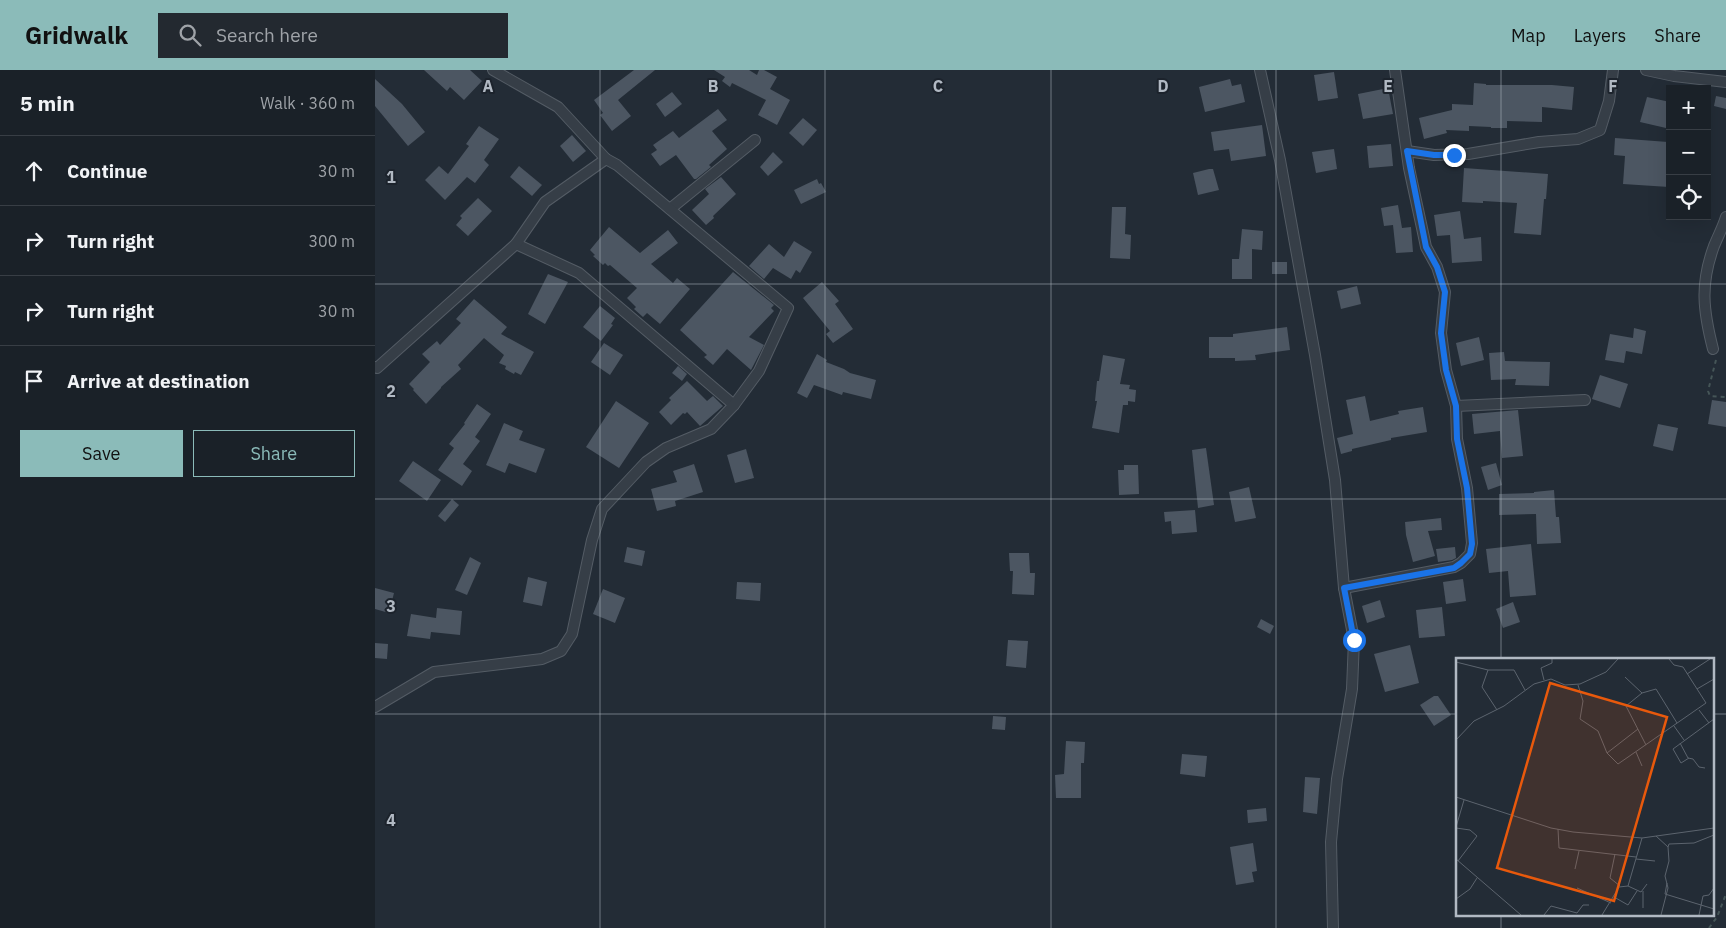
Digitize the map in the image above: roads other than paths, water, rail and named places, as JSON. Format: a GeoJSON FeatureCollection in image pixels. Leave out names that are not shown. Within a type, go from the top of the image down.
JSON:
{"type":"FeatureCollection","features":[{"type":"Feature","properties":{"kind":"street"},"geometry":{"type":"LineString","coordinates":[[375,707],[434,672],[542,659],[561,651],[573,634],[592,540],[602,510],[646,462],[666,448],[711,429],[734,405],[759,371],[788,308],[617,165],[606,160],[558,107],[493,70]]}},
{"type":"Feature","properties":{"kind":"street"},"geometry":{"type":"LineString","coordinates":[[1260,70],[1280,160],[1315,355],[1335,480],[1344,588],[1354,640],[1352,689],[1337,779],[1331,842],[1333,928]]}},
{"type":"Feature","properties":{"kind":"street"},"geometry":{"type":"LineString","coordinates":[[1344,588],[1454,568],[1470,554],[1472,544],[1467,488],[1457,439],[1456,406],[1446,370],[1441,333],[1445,292],[1437,267],[1426,247],[1407,151],[1395,70]]}},
{"type":"Feature","properties":{"kind":"street"},"geometry":{"type":"LineString","coordinates":[[1407,151],[1434,155],[1454,155],[1539,142],[1578,139],[1600,130],[1609,101],[1613,70]]}},
{"type":"Feature","properties":{"kind":"street"},"geometry":{"type":"LineString","coordinates":[[1646,70],[1701,74],[1726,82]]}},
{"type":"Feature","properties":{"kind":"street"},"geometry":{"type":"LineString","coordinates":[[670,209],[755,140]]}},
{"type":"Feature","properties":{"kind":"street"},"geometry":{"type":"LineString","coordinates":[[375,368],[516,244],[545,202],[606,160]]}},
{"type":"Feature","properties":{"kind":"street"},"geometry":{"type":"LineString","coordinates":[[1713,349],[1705,318],[1705,281],[1714,246],[1726,217]]}},
{"type":"Feature","properties":{"kind":"street"},"geometry":{"type":"LineString","coordinates":[[516,244],[579,273],[734,405]]}},
{"type":"Feature","properties":{"kind":"street"},"geometry":{"type":"LineString","coordinates":[[1456,406],[1585,400]]}}]}
